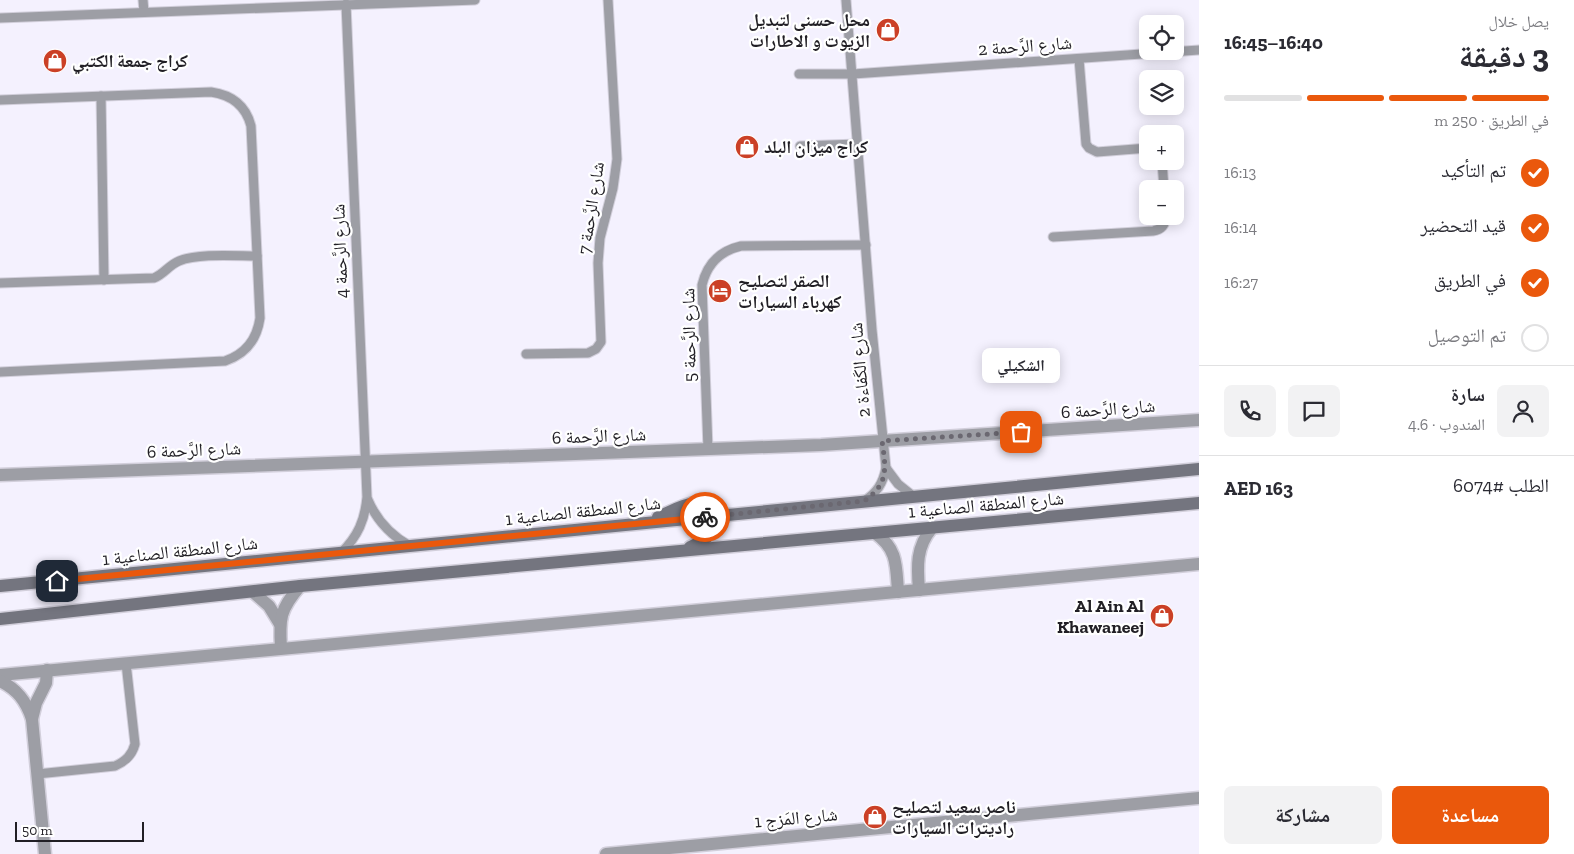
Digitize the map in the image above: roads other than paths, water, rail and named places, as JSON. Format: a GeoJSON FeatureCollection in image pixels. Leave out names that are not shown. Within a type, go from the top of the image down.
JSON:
{"type":"FeatureCollection","features":[{"type":"Feature","properties":{"kind":"street","name":"شارع الرَّحمة 6"},"geometry":{"type":"LineString","coordinates":[[0,475],[708,449],[882,441],[1199,420]]}},
{"type":"Feature","properties":{"kind":"street","name":"شارع المنطقة الصناعية 1"},"geometry":{"type":"LineString","coordinates":[[0,586],[1199,469]]}},
{"type":"Feature","properties":{"kind":"street","name":"شارع المنطقة الصناعية 1"},"geometry":{"type":"LineString","coordinates":[[0,619],[300,586],[1199,504]]}},
{"type":"Feature","properties":{"kind":"street"},"geometry":{"type":"LineString","coordinates":[[681,551],[703,541],[707,537],[712,527],[712,516]]}},
{"type":"Feature","properties":{"kind":"street"},"geometry":{"type":"LineString","coordinates":[[919,590],[917,568],[919,549],[926,534],[932,528]]}},
{"type":"Feature","properties":{"kind":"street"},"geometry":{"type":"LineString","coordinates":[[875,533],[893,552],[896,561],[898,592]]}},
{"type":"Feature","properties":{"kind":"street"},"geometry":{"type":"LineString","coordinates":[[0,675],[1199,564]]}},
{"type":"Feature","properties":{"kind":"street"},"geometry":{"type":"LineString","coordinates":[[281,648],[280,624],[287,604],[300,586]]}},
{"type":"Feature","properties":{"kind":"street"},"geometry":{"type":"LineString","coordinates":[[253,592],[269,606],[280,624]]}},
{"type":"Feature","properties":{"kind":"street"},"geometry":{"type":"LineString","coordinates":[[32,719],[36,703],[46,683],[47,670]]}},
{"type":"Feature","properties":{"kind":"street"},"geometry":{"type":"LineString","coordinates":[[0,681],[12,688],[23,699],[32,719],[45,854]]}},
{"type":"Feature","properties":{"kind":"street","name":"شارع المَزج 1"},"geometry":{"type":"LineString","coordinates":[[606,854],[1199,798]]}},
{"type":"Feature","properties":{"kind":"lane"},"geometry":{"type":"LineString","coordinates":[[143,0],[144,12]]}},
{"type":"Feature","properties":{"kind":"lane"},"geometry":{"type":"LineString","coordinates":[[0,18],[475,0]]}},
{"type":"Feature","properties":{"kind":"lane","name":"شارع الرَّحمة 7"},"geometry":{"type":"LineString","coordinates":[[526,354],[588,353],[596,349],[601,342],[598,263],[600,238],[613,188],[617,159],[608,0]]}},
{"type":"Feature","properties":{"kind":"lane","name":"شارع الكَفاءة 2"},"geometry":{"type":"LineString","coordinates":[[846,0],[882,441],[886,468]]}},
{"type":"Feature","properties":{"kind":"lane","name":"شارع الرَّحمة 4"},"geometry":{"type":"LineString","coordinates":[[341,552],[350,544],[363,522],[367,497],[346,4]]}},
{"type":"Feature","properties":{"kind":"lane","name":"شارع الرَّحمة 2"},"geometry":{"type":"LineString","coordinates":[[799,74],[853,74],[1199,50]]}},
{"type":"Feature","properties":{"kind":"lane"},"geometry":{"type":"LineString","coordinates":[[1079,59],[1086,144],[1097,152],[1139,149]]}},
{"type":"Feature","properties":{"kind":"lane"},"geometry":{"type":"LineString","coordinates":[[0,100],[212,92],[227,96],[240,105],[245,111],[251,126],[260,318],[258,328],[248,347],[234,358],[216,363],[0,372]]}},
{"type":"Feature","properties":{"kind":"lane"},"geometry":{"type":"LineString","coordinates":[[101,96],[104,280]]}},
{"type":"Feature","properties":{"kind":"lane"},"geometry":{"type":"LineString","coordinates":[[800,146],[858,144]]}},
{"type":"Feature","properties":{"kind":"lane"},"geometry":{"type":"LineString","coordinates":[[1053,237],[1158,230],[1163,225]]}},
{"type":"Feature","properties":{"kind":"lane","name":"شارع الرَّحمة 5"},"geometry":{"type":"LineString","coordinates":[[708,449],[702,286],[711,263],[724,252],[741,246],[866,245]]}},
{"type":"Feature","properties":{"kind":"lane"},"geometry":{"type":"LineString","coordinates":[[0,283],[154,278],[166,272],[176,263],[188,258],[257,256]]}},
{"type":"Feature","properties":{"kind":"lane"},"geometry":{"type":"LineString","coordinates":[[886,468],[898,484],[913,496]]}},
{"type":"Feature","properties":{"kind":"lane"},"geometry":{"type":"LineString","coordinates":[[864,501],[881,484],[886,468]]}},
{"type":"Feature","properties":{"kind":"lane","name":"شارع الرَّحمة 4"},"geometry":{"type":"LineString","coordinates":[[367,497],[383,526],[410,546]]}},
{"type":"Feature","properties":{"kind":"lane"},"geometry":{"type":"LineString","coordinates":[[38,774],[115,766],[122,763],[131,754],[135,744],[126,663]]}},
{"type":"Feature","properties":{"kind":"place","name":"محل حسنى لتبديل الزيوت و الاطارات"},"geometry":{"type":"Point","coordinates":[888,30]}},
{"type":"Feature","properties":{"kind":"place","name":"كراج جمعة الكتبي"},"geometry":{"type":"Point","coordinates":[55,61]}},
{"type":"Feature","properties":{"kind":"place","name":"كراج ميزان البلد"},"geometry":{"type":"Point","coordinates":[747,147]}},
{"type":"Feature","properties":{"kind":"place","name":"الصقر لتصليح كهرباء السيارات"},"geometry":{"type":"Point","coordinates":[720,291]}},
{"type":"Feature","properties":{"kind":"place","name":"الشكيلي"},"geometry":{"type":"Point","coordinates":[1021,432]}},
{"type":"Feature","properties":{"kind":"place","name":"Al Ain Al Khawaneej"},"geometry":{"type":"Point","coordinates":[1162,616]}},
{"type":"Feature","properties":{"kind":"place","name":"ناصر سعيد لتصليح راديترات السيارات"},"geometry":{"type":"Point","coordinates":[875,817]}}]}
